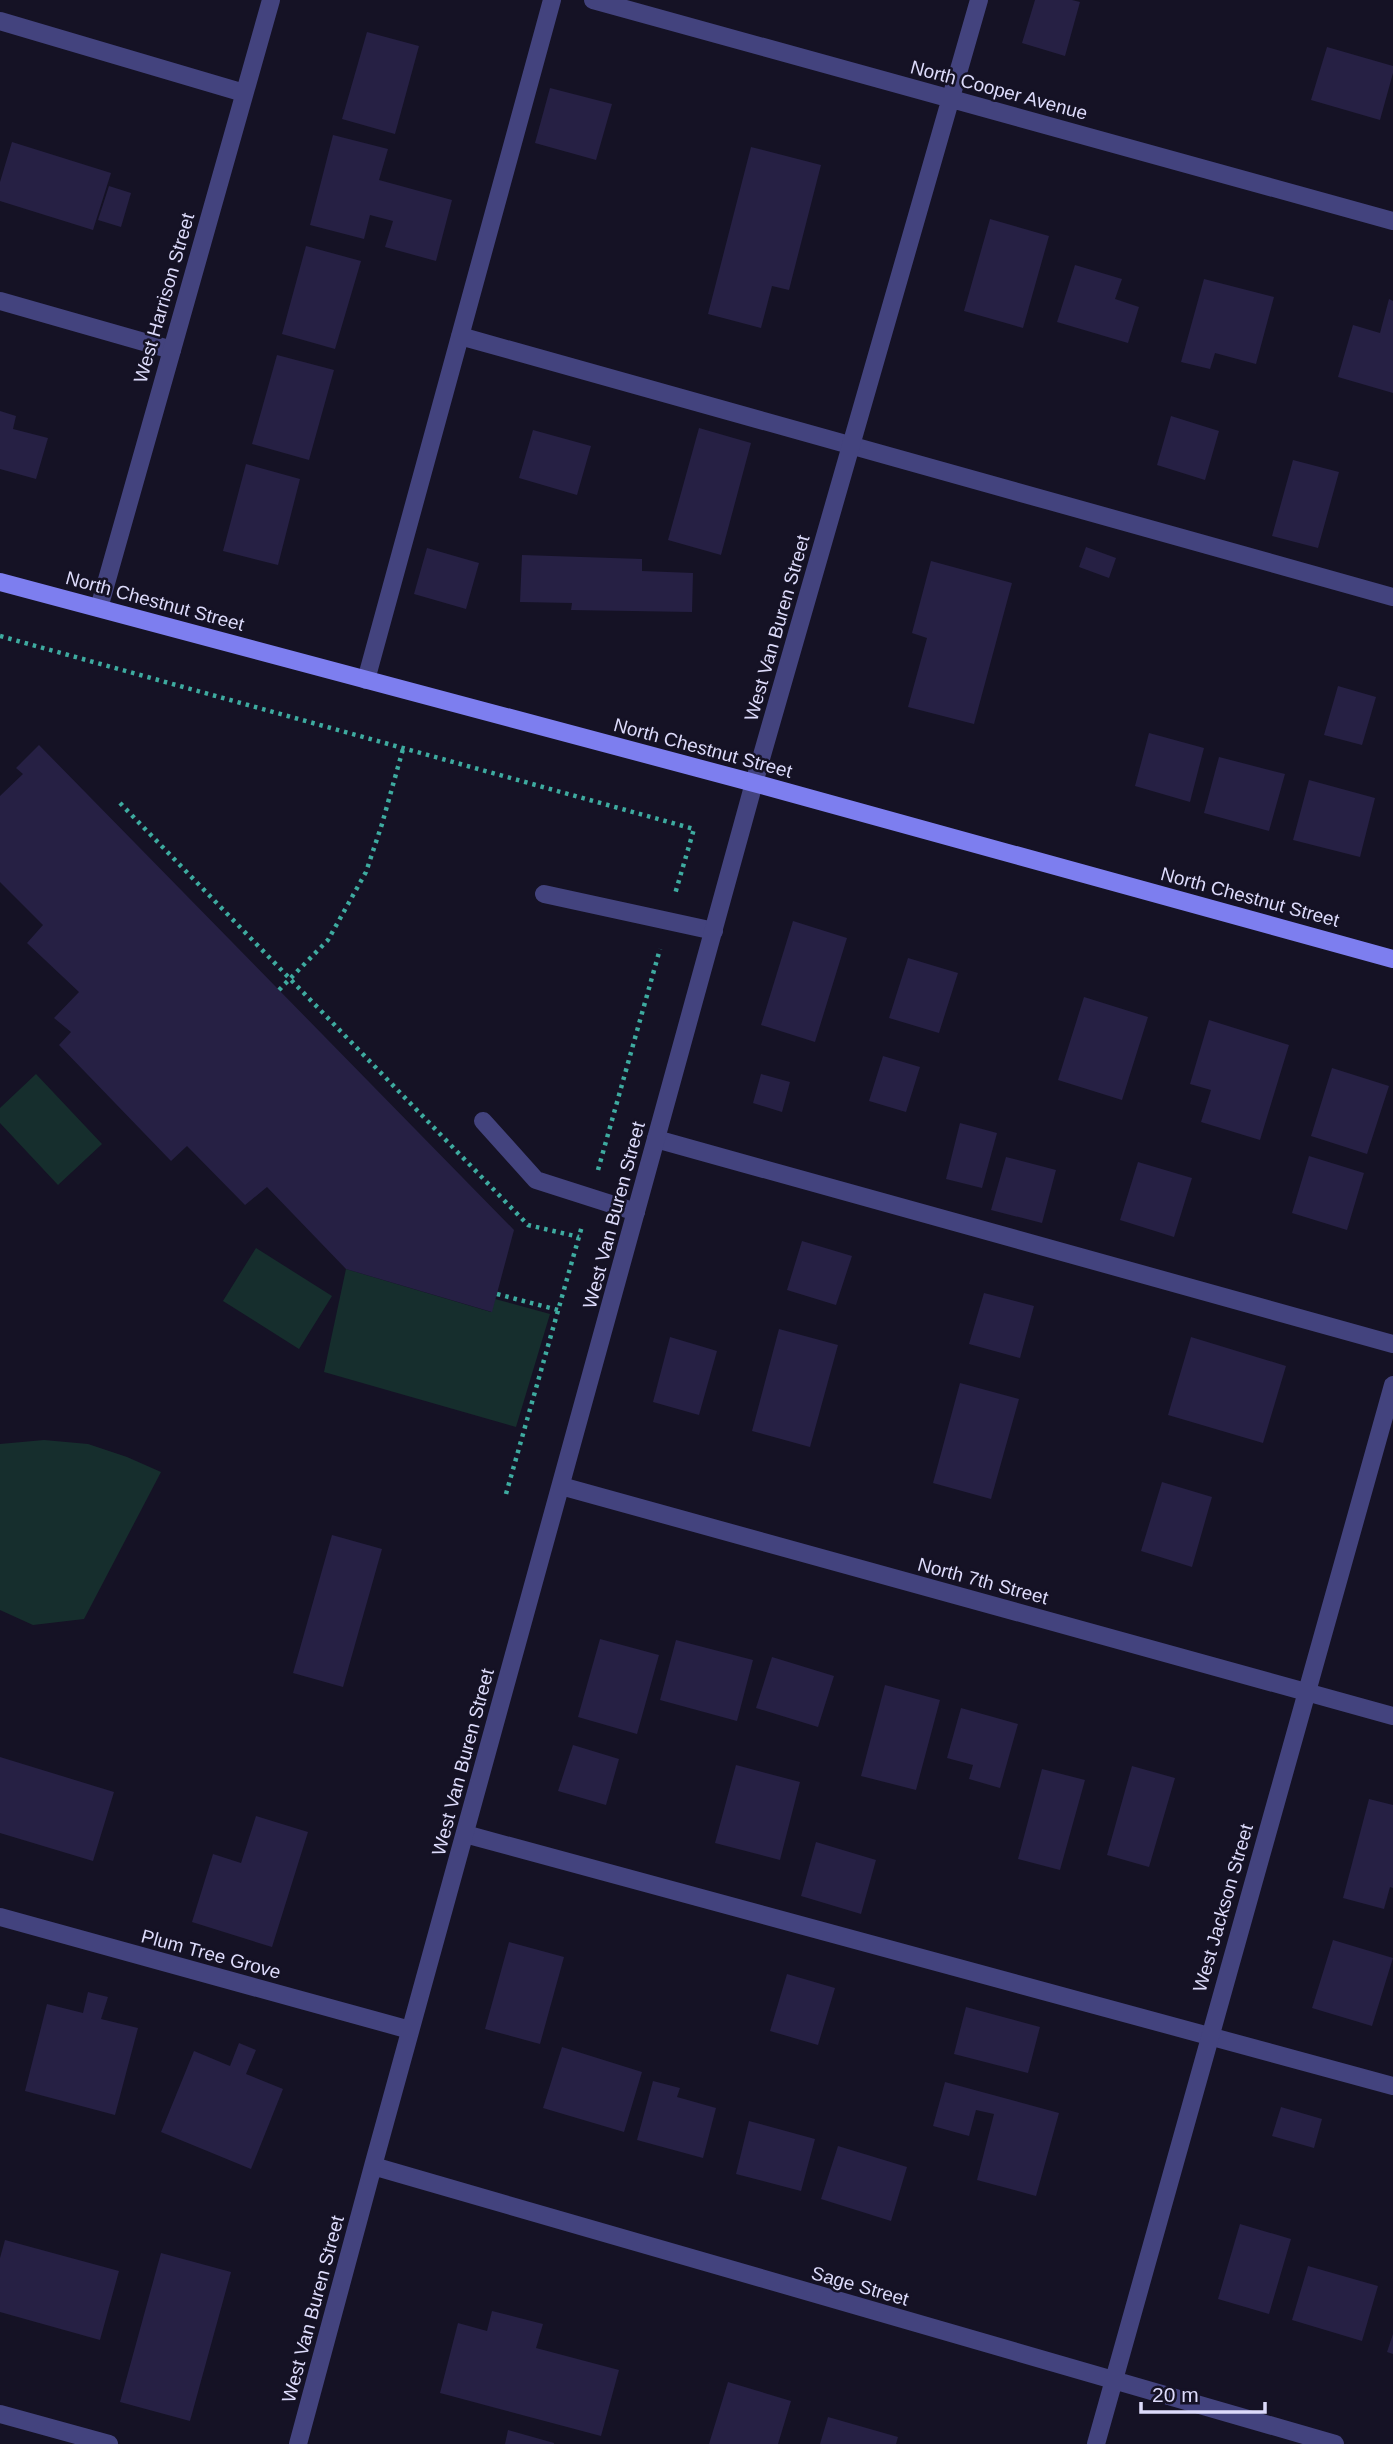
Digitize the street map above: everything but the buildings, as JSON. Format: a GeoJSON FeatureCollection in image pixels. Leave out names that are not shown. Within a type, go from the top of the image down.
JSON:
{"type":"FeatureCollection","features":[{"type":"Feature","properties":{"kind":"main road","name":"North Chestnut Street"},"geometry":{"type":"LineString","coordinates":[[0,582],[754,783],[1393,959]]}},
{"type":"Feature","properties":{"kind":"street","name":"West Harrison Street"},"geometry":{"type":"LineString","coordinates":[[99,608],[271,0]]}},
{"type":"Feature","properties":{"kind":"street"},"geometry":{"type":"LineString","coordinates":[[366,680],[552,0]]}},
{"type":"Feature","properties":{"kind":"street","name":"North Cooper Avenue"},"geometry":{"type":"LineString","coordinates":[[593,0],[1393,222]]}},
{"type":"Feature","properties":{"kind":"street","name":"West Van Buren Street"},"geometry":{"type":"LineString","coordinates":[[298,2444],[754,783],[979,0]]}},
{"type":"Feature","properties":{"kind":"street"},"geometry":{"type":"LineString","coordinates":[[0,21],[244,93]]}},
{"type":"Feature","properties":{"kind":"street"},"geometry":{"type":"LineString","coordinates":[[0,301],[172,350]]}},
{"type":"Feature","properties":{"kind":"street"},"geometry":{"type":"LineString","coordinates":[[460,336],[1393,597]]}},
{"type":"Feature","properties":{"kind":"street"},"geometry":{"type":"LineString","coordinates":[[544,894],[714,931]]}},
{"type":"Feature","properties":{"kind":"street"},"geometry":{"type":"LineString","coordinates":[[483,1121],[536,1180],[636,1212]]}},
{"type":"Feature","properties":{"kind":"street"},"geometry":{"type":"LineString","coordinates":[[656,1139],[1393,1344]]}},
{"type":"Feature","properties":{"kind":"street","name":"West Jackson Street"},"geometry":{"type":"LineString","coordinates":[[1096,2444],[1393,1385]]}},
{"type":"Feature","properties":{"kind":"street","name":"North 7th Street"},"geometry":{"type":"LineString","coordinates":[[561,1486],[1393,1716]]}},
{"type":"Feature","properties":{"kind":"street"},"geometry":{"type":"LineString","coordinates":[[465,1834],[1393,2087]]}},
{"type":"Feature","properties":{"kind":"street","name":"Plum Tree Grove"},"geometry":{"type":"LineString","coordinates":[[0,1917],[410,2030]]}},
{"type":"Feature","properties":{"kind":"street","name":"Sage Street"},"geometry":{"type":"LineString","coordinates":[[373,2166],[1335,2444]]}},
{"type":"Feature","properties":{"kind":"street"},"geometry":{"type":"LineString","coordinates":[[0,2414],[109,2444]]}},
{"type":"Feature","properties":{"kind":"path"},"geometry":{"type":"LineString","coordinates":[[0,636],[694,829],[506,1494]]}},
{"type":"Feature","properties":{"kind":"path"},"geometry":{"type":"LineString","coordinates":[[279,990],[328,940],[366,872],[403,749]]}},
{"type":"Feature","properties":{"kind":"path"},"geometry":{"type":"LineString","coordinates":[[120,803],[528,1225],[580,1237]]}},
{"type":"Feature","properties":{"kind":"path"},"geometry":{"type":"LineString","coordinates":[[497,1294],[558,1310]]}},
{"type":"Feature","properties":{"kind":"green space"},"geometry":{"type":"Polygon","coordinates":[[[36,1074],[102,1144],[58,1185],[0,1123],[0,1108],[36,1074]]]}},
{"type":"Feature","properties":{"kind":"green space"},"geometry":{"type":"Polygon","coordinates":[[[256,1248],[332,1296],[299,1349],[223,1301],[256,1248]]]}},
{"type":"Feature","properties":{"kind":"green space"},"geometry":{"type":"Polygon","coordinates":[[[346,1269],[491,1312],[495,1299],[550,1314],[516,1427],[324,1372],[346,1269]]]}},
{"type":"Feature","properties":{"kind":"green space"},"geometry":{"type":"Polygon","coordinates":[[[44,1440],[88,1444],[161,1472],[84,1619],[33,1625],[0,1610],[0,1444],[44,1440]]]}}]}
